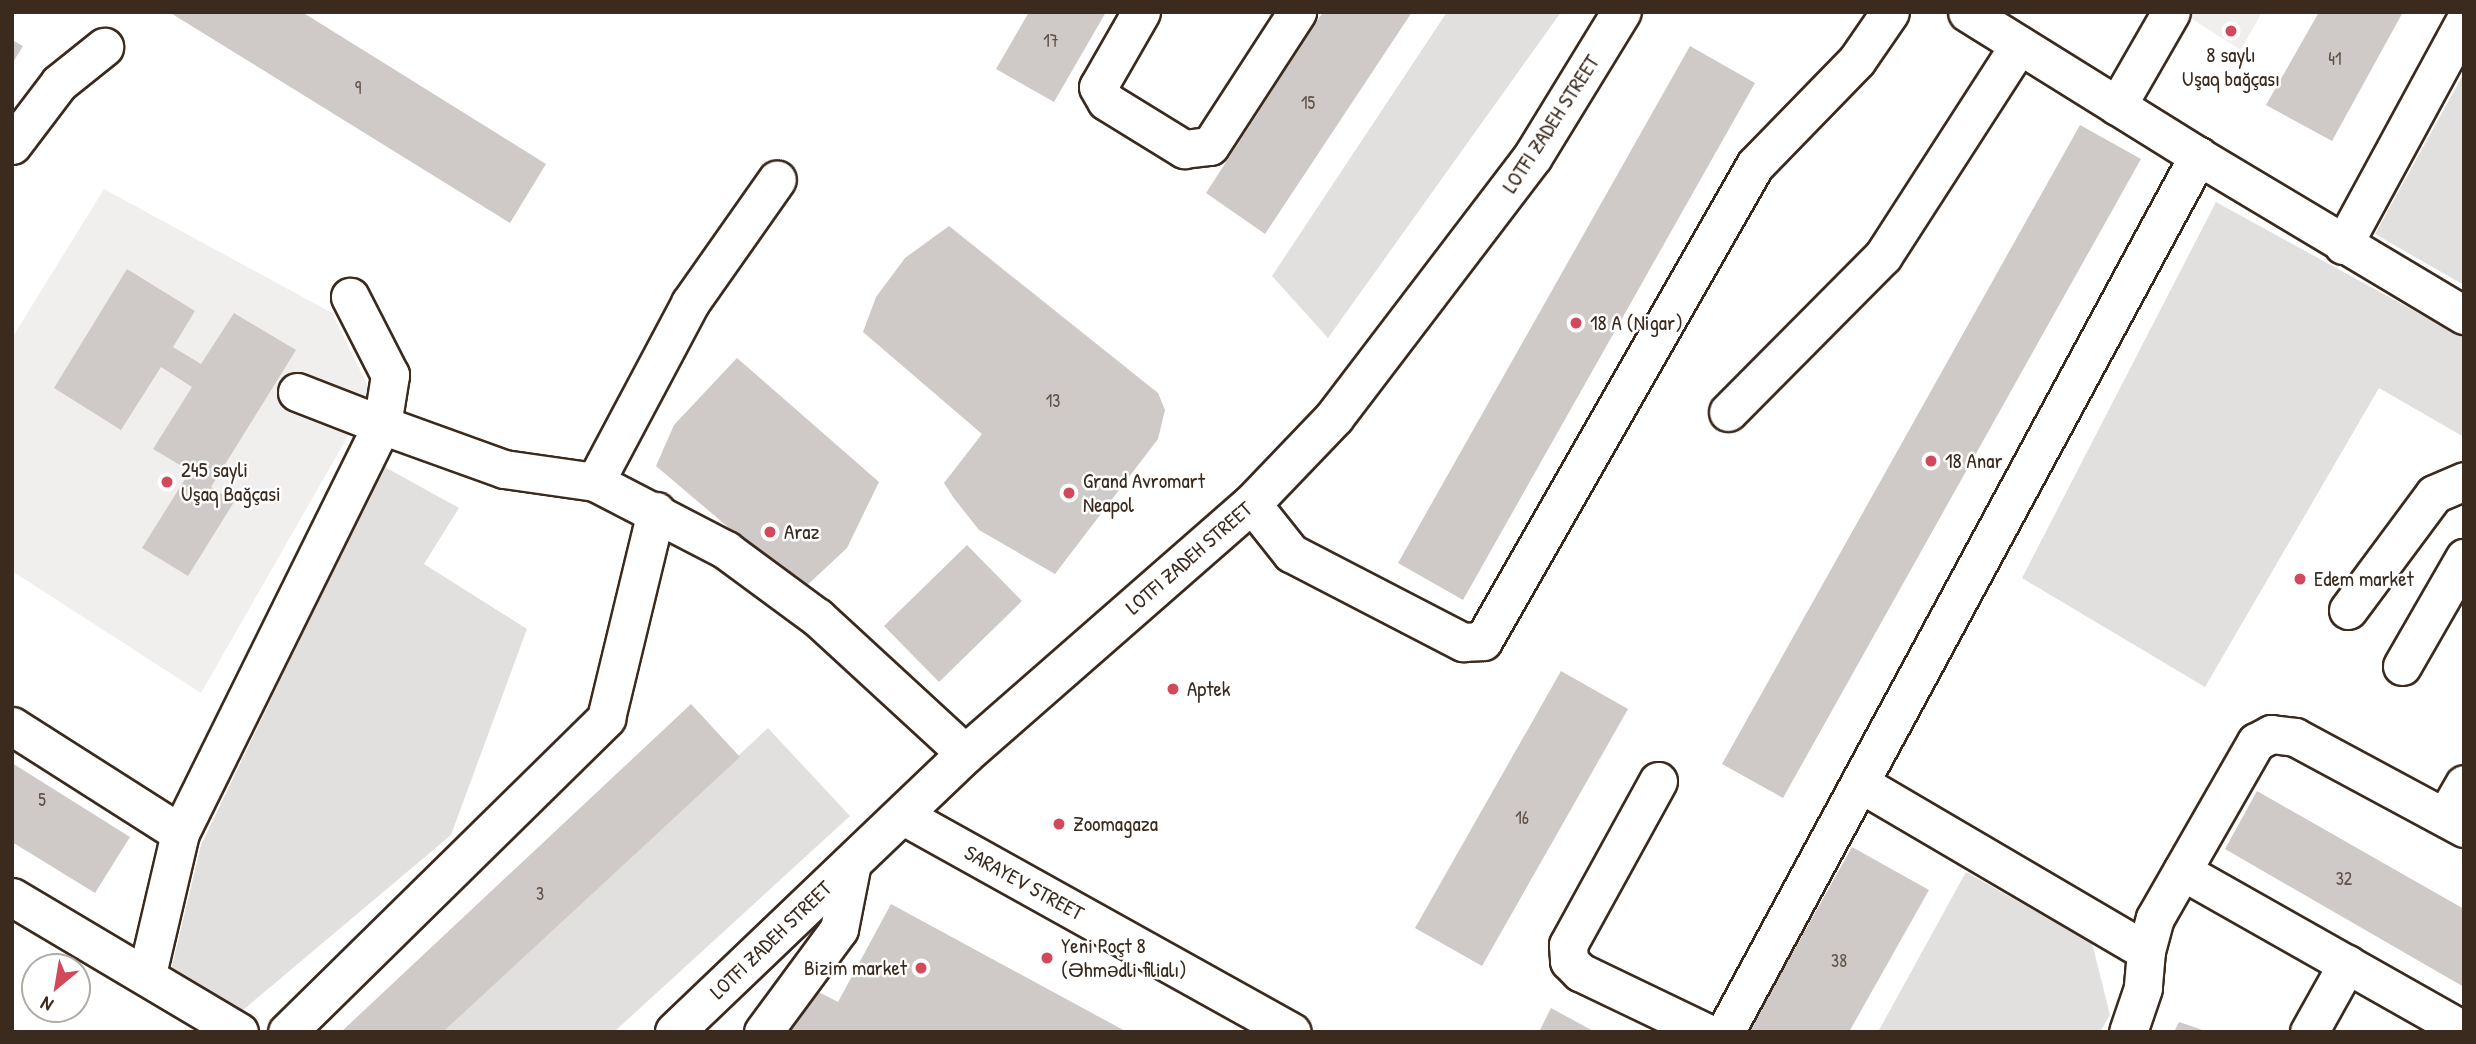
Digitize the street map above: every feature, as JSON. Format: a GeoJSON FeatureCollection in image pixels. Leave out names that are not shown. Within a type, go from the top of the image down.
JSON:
{"type":"FeatureCollection","features":[{"type":"Feature","properties":{"kind":"main road","name":"LOTFI ZADEH STREET"},"geometry":{"type":"LineString","coordinates":[[675,1032],[966,754],[1252,503],[1335,417],[1420,313],[1533,158],[1622,12]]}},
{"type":"Feature","properties":{"kind":"street"},"geometry":{"type":"LineString","coordinates":[[1140,12],[1098,87],[1106,101],[1184,149],[1210,146],[1297,12]]}},
{"type":"Feature","properties":{"kind":"street"},"geometry":{"type":"LineString","coordinates":[[1252,503],[1291,553],[1463,642],[1483,641],[1755,165],[1857,60],[1890,12]]}},
{"type":"Feature","properties":{"kind":"street"},"geometry":{"type":"LineString","coordinates":[[1967,12],[2197,156],[2464,315]]}},
{"type":"Feature","properties":{"kind":"street"},"geometry":{"type":"LineString","coordinates":[[2118,106],[2171,12]]}},
{"type":"Feature","properties":{"kind":"street"},"geometry":{"type":"LineString","coordinates":[[2343,245],[2464,22]]}},
{"type":"Feature","properties":{"kind":"street"},"geometry":{"type":"LineString","coordinates":[[1728,412],[1883,256],[2019,45]]}},
{"type":"Feature","properties":{"kind":"street"},"geometry":{"type":"LineString","coordinates":[[12,145],[60,83],[104,47]]}},
{"type":"Feature","properties":{"kind":"street"},"geometry":{"type":"LineString","coordinates":[[1725,1032],[1863,785],[2197,156]]}},
{"type":"Feature","properties":{"kind":"street"},"geometry":{"type":"LineString","coordinates":[[595,482],[690,303],[777,179]]}},
{"type":"Feature","properties":{"kind":"street"},"geometry":{"type":"LineString","coordinates":[[147,974],[180,833],[382,425],[390,375],[350,297]]}},
{"type":"Feature","properties":{"kind":"street"},"geometry":{"type":"LineString","coordinates":[[297,392],[504,469],[595,482],[656,511],[726,550],[817,617],[966,754]]}},
{"type":"Feature","properties":{"kind":"street"},"geometry":{"type":"LineString","coordinates":[[2348,610],[2434,494],[2464,481]]}},
{"type":"Feature","properties":{"kind":"street"},"geometry":{"type":"LineString","coordinates":[[287,1032],[606,718],[656,511]]}},
{"type":"Feature","properties":{"kind":"street"},"geometry":{"type":"LineString","coordinates":[[2402,666],[2464,558]]}},
{"type":"Feature","properties":{"kind":"street"},"geometry":{"type":"LineString","coordinates":[[12,726],[180,833]]}},
{"type":"Feature","properties":{"kind":"street"},"geometry":{"type":"LineString","coordinates":[[2128,1032],[2143,988],[2146,951],[2155,918],[2256,742],[2272,734],[2295,737],[2455,822],[2464,784]]}},
{"type":"Feature","properties":{"kind":"street"},"geometry":{"type":"LineString","coordinates":[[1658,781],[1568,945],[1569,961],[1580,972],[1705,1032]]}},
{"type":"Feature","properties":{"kind":"street"},"geometry":{"type":"LineString","coordinates":[[1863,785],[2146,951]]}},
{"type":"Feature","properties":{"kind":"street","name":"SARAYEV STREET"},"geometry":{"type":"LineString","coordinates":[[902,815],[1292,1032]]}},
{"type":"Feature","properties":{"kind":"street"},"geometry":{"type":"LineString","coordinates":[[763,1032],[839,929],[852,863]]}},
{"type":"Feature","properties":{"kind":"street"},"geometry":{"type":"LineString","coordinates":[[2182,871],[2454,1025]]}},
{"type":"Feature","properties":{"kind":"street"},"geometry":{"type":"LineString","coordinates":[[12,897],[147,974],[239,1032]]}},
{"type":"Feature","properties":{"kind":"street"},"geometry":{"type":"LineString","coordinates":[[2309,1032],[2347,964]]}},
{"type":"Feature","properties":{"kind":"shaded area"},"geometry":{"type":"Polygon","coordinates":[[[1447,12],[1561,12],[1328,338],[1272,276],[1447,12]]]}},
{"type":"Feature","properties":{"kind":"shaded area","name":"8 saylı Uşaq bağçası"},"geometry":{"type":"Polygon","coordinates":[[[2181,12],[2262,12],[2241,50],[2181,12]]]}},
{"type":"Feature","properties":{"kind":"shaded area"},"geometry":{"type":"Polygon","coordinates":[[[2464,73],[2464,285],[2375,234],[2464,73]]]}},
{"type":"Feature","properties":{"kind":"shaded area","name":"245 sayli Uşaq Bağçasi"},"geometry":{"type":"Polygon","coordinates":[[[104,189],[332,313],[372,394],[201,693],[12,571],[12,338],[104,189]]]}},
{"type":"Feature","properties":{"kind":"shaded area"},"geometry":{"type":"Polygon","coordinates":[[[2216,202],[2464,338],[2464,437],[2379,388],[2205,687],[2022,578],[2216,202]]]}},
{"type":"Feature","properties":{"kind":"shaded area"},"geometry":{"type":"Polygon","coordinates":[[[383,466],[459,508],[424,564],[527,629],[451,835],[243,1010],[171,970],[201,845],[383,466]]]}},
{"type":"Feature","properties":{"kind":"shaded area"},"geometry":{"type":"Polygon","coordinates":[[[768,728],[850,816],[614,1032],[443,1032],[768,728]]]}},
{"type":"Feature","properties":{"kind":"shaded area"},"geometry":{"type":"Polygon","coordinates":[[[1966,872],[2092,943],[2110,1015],[2100,1032],[1878,1032],[1966,872]]]}},
{"type":"Feature","properties":{"kind":"building"},"geometry":{"type":"Polygon","coordinates":[[[169,12],[302,12],[546,164],[510,223],[169,12]]]}},
{"type":"Feature","properties":{"kind":"building"},"geometry":{"type":"Polygon","coordinates":[[[1029,12],[1106,12],[1054,102],[996,69],[1029,12]]]}},
{"type":"Feature","properties":{"kind":"building"},"geometry":{"type":"Polygon","coordinates":[[[1323,12],[1412,12],[1265,234],[1206,193],[1323,12]]]}},
{"type":"Feature","properties":{"kind":"building"},"geometry":{"type":"Polygon","coordinates":[[[2319,12],[2403,12],[2332,141],[2266,105],[2319,12]]]}},
{"type":"Feature","properties":{"kind":"building"},"geometry":{"type":"Polygon","coordinates":[[[12,40],[23,46],[12,64],[12,40]]]}},
{"type":"Feature","properties":{"kind":"building","name":"18 A (Nigar)"},"geometry":{"type":"Polygon","coordinates":[[[1690,46],[1755,83],[1463,600],[1398,563],[1690,46]]]}},
{"type":"Feature","properties":{"kind":"building","name":"18 Anar"},"geometry":{"type":"Polygon","coordinates":[[[2080,125],[2141,159],[1783,798],[1722,764],[2080,125]]]}},
{"type":"Feature","properties":{"kind":"building"},"geometry":{"type":"Polygon","coordinates":[[[949,226],[1158,393],[1165,410],[1158,439],[1055,574],[979,530],[944,483],[982,434],[863,332],[876,297],[905,258],[949,226]]]}},
{"type":"Feature","properties":{"kind":"building"},"geometry":{"type":"Polygon","coordinates":[[[127,269],[195,311],[173,347],[201,364],[234,313],[296,350],[211,487],[234,502],[188,576],[142,548],[190,471],[153,449],[192,387],[161,367],[121,430],[54,388],[127,269]]]}},
{"type":"Feature","properties":{"kind":"building"},"geometry":{"type":"Polygon","coordinates":[[[737,358],[879,482],[847,548],[802,590],[656,466],[674,425],[737,358]]]}},
{"type":"Feature","properties":{"kind":"building"},"geometry":{"type":"Polygon","coordinates":[[[967,545],[1022,601],[939,682],[884,626],[967,545]]]}},
{"type":"Feature","properties":{"kind":"building"},"geometry":{"type":"Polygon","coordinates":[[[1561,671],[1628,709],[1482,966],[1415,928],[1561,671]]]}},
{"type":"Feature","properties":{"kind":"building"},"geometry":{"type":"Polygon","coordinates":[[[691,704],[740,757],[443,1032],[341,1032],[691,704]]]}},
{"type":"Feature","properties":{"kind":"building"},"geometry":{"type":"Polygon","coordinates":[[[12,763],[130,837],[95,893],[12,842],[12,763]]]}},
{"type":"Feature","properties":{"kind":"building"},"geometry":{"type":"Polygon","coordinates":[[[2257,791],[2464,909],[2464,987],[2225,849],[2257,791]]]}},
{"type":"Feature","properties":{"kind":"building"},"geometry":{"type":"Polygon","coordinates":[[[1852,847],[1929,890],[1849,1032],[1748,1032],[1852,847]]]}},
{"type":"Feature","properties":{"kind":"building"},"geometry":{"type":"Polygon","coordinates":[[[891,904],[1127,1032],[777,1032],[803,984],[838,1002],[891,904]]]}},
{"type":"Feature","properties":{"kind":"building"},"geometry":{"type":"Polygon","coordinates":[[[1551,1008],[1595,1032],[1539,1032],[1551,1008]]]}},
{"type":"Feature","properties":{"kind":"building"},"geometry":{"type":"Polygon","coordinates":[[[2179,1022],[2200,1029],[2204,1032],[2174,1032],[2179,1022]]]}},
{"type":"Feature","properties":{"kind":"place","name":"8 saylı Uşaq bağçası"},"geometry":{"type":"Point","coordinates":[2231,31]}},
{"type":"Feature","properties":{"kind":"place","name":"18 A (Nigar)"},"geometry":{"type":"Point","coordinates":[1576,323]}},
{"type":"Feature","properties":{"kind":"place","name":"18 Anar"},"geometry":{"type":"Point","coordinates":[1931,461]}},
{"type":"Feature","properties":{"kind":"place","name":"245 sayli Uşaq Bağçasi"},"geometry":{"type":"Point","coordinates":[167,482]}},
{"type":"Feature","properties":{"kind":"place","name":"Grand Avromart Neapol"},"geometry":{"type":"Point","coordinates":[1069,493]}},
{"type":"Feature","properties":{"kind":"place","name":"Araz"},"geometry":{"type":"Point","coordinates":[770,532]}},
{"type":"Feature","properties":{"kind":"place","name":"Edem market"},"geometry":{"type":"Point","coordinates":[2300,579]}},
{"type":"Feature","properties":{"kind":"place","name":"Aptek"},"geometry":{"type":"Point","coordinates":[1173,689]}},
{"type":"Feature","properties":{"kind":"place","name":"Zoomagaza"},"geometry":{"type":"Point","coordinates":[1059,824]}},
{"type":"Feature","properties":{"kind":"place","name":"Yeni Poçt 8 (Əhmədli filialı)"},"geometry":{"type":"Point","coordinates":[1047,958]}},
{"type":"Feature","properties":{"kind":"place","name":"Bizim market"},"geometry":{"type":"Point","coordinates":[921,968]}}]}
